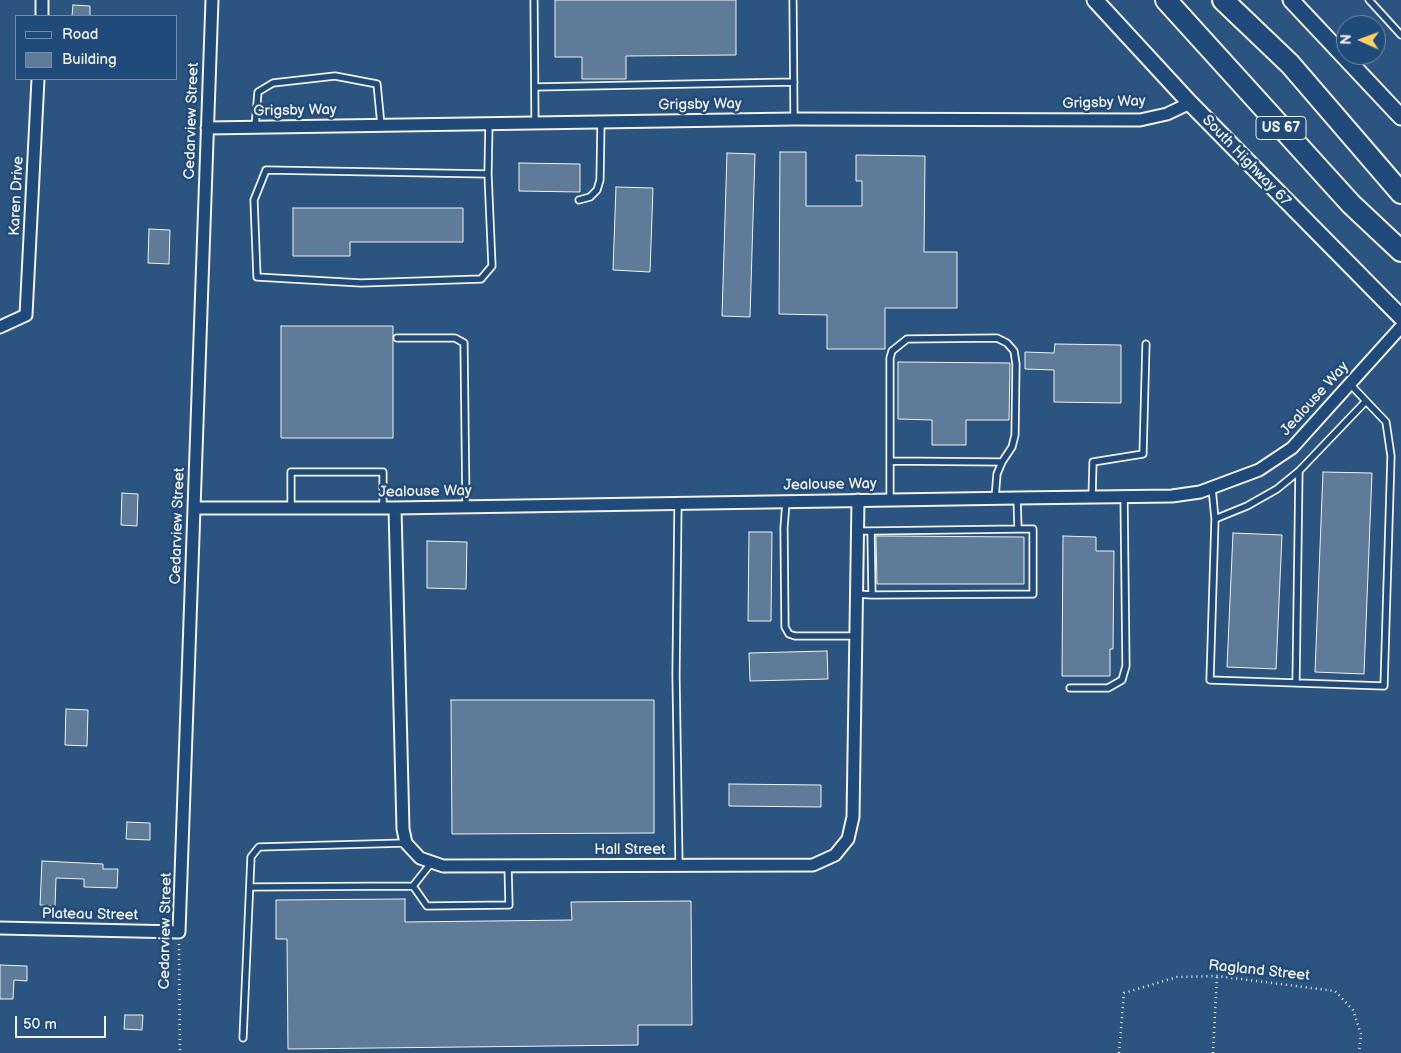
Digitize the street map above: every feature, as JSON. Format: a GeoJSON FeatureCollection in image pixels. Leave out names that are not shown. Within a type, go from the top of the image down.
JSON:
{"type":"FeatureCollection","features":[{"type":"Feature","properties":{"kind":"highway","name":"US 67"},"geometry":{"type":"LineString","coordinates":[[1166,0],[1351,204],[1401,251]]}},
{"type":"Feature","properties":{"kind":"highway","name":"US 67"},"geometry":{"type":"LineString","coordinates":[[1223,0],[1290,64],[1401,192]]}},
{"type":"Feature","properties":{"kind":"main road","name":"South Highway 67"},"geometry":{"type":"LineString","coordinates":[[1095,0],[1190,103],[1401,317]]}},
{"type":"Feature","properties":{"kind":"main road"},"geometry":{"type":"LineString","coordinates":[[1291,0],[1401,117]]}},
{"type":"Feature","properties":{"kind":"street"},"geometry":{"type":"LineString","coordinates":[[42,0],[42,15]]}},
{"type":"Feature","properties":{"kind":"street","name":"Cedarview Street"},"geometry":{"type":"LineString","coordinates":[[179,932],[212,0]]}},
{"type":"Feature","properties":{"kind":"street","name":"Karen Drive"},"geometry":{"type":"LineString","coordinates":[[0,327],[26,315],[38,80]]}},
{"type":"Feature","properties":{"kind":"street","name":"Grigsby Way"},"geometry":{"type":"LineString","coordinates":[[207,128],[489,122],[794,119],[1140,120],[1167,114],[1190,103]]}},
{"type":"Feature","properties":{"kind":"street","name":"Jealouse Way"},"geometry":{"type":"LineString","coordinates":[[194,508],[389,508],[1172,496],[1212,488],[1259,470],[1292,448],[1401,327]]}},
{"type":"Feature","properties":{"kind":"street","name":"Hall Street"},"geometry":{"type":"LineString","coordinates":[[406,843],[420,858],[443,866],[813,865],[835,855],[848,839],[853,817],[858,500]]}},
{"type":"Feature","properties":{"kind":"street"},"geometry":{"type":"LineString","coordinates":[[389,508],[403,829],[406,843]]}},
{"type":"Feature","properties":{"kind":"street","name":"Plateau Street"},"geometry":{"type":"LineString","coordinates":[[0,928],[179,932]]}},
{"type":"Feature","properties":{"kind":"lane"},"geometry":{"type":"LineString","coordinates":[[534,0],[535,122]]}},
{"type":"Feature","properties":{"kind":"lane"},"geometry":{"type":"LineString","coordinates":[[793,0],[794,119]]}},
{"type":"Feature","properties":{"kind":"lane"},"geometry":{"type":"LineString","coordinates":[[1369,0],[1401,35]]}},
{"type":"Feature","properties":{"kind":"lane"},"geometry":{"type":"LineString","coordinates":[[255,127],[258,92],[273,83],[335,76],[377,84],[381,124]]}},
{"type":"Feature","properties":{"kind":"lane"},"geometry":{"type":"LineString","coordinates":[[535,87],[794,82]]}},
{"type":"Feature","properties":{"kind":"lane"},"geometry":{"type":"LineString","coordinates":[[579,200],[590,197],[597,190],[600,180],[602,121]]}},
{"type":"Feature","properties":{"kind":"lane"},"geometry":{"type":"LineString","coordinates":[[488,174],[266,170],[254,200],[257,277],[361,283],[481,279],[492,266],[488,174],[489,122]]}},
{"type":"Feature","properties":{"kind":"lane"},"geometry":{"type":"LineString","coordinates":[[397,338],[455,338],[464,343],[466,507]]}},
{"type":"Feature","properties":{"kind":"lane"},"geometry":{"type":"LineString","coordinates":[[890,500],[890,358],[892,351],[907,339],[997,338],[1007,343],[1014,350],[1016,364],[1015,434],[1012,447],[997,474],[995,498]]}},
{"type":"Feature","properties":{"kind":"lane"},"geometry":{"type":"LineString","coordinates":[[1092,497],[1093,462],[1143,454],[1146,344]]}},
{"type":"Feature","properties":{"kind":"lane"},"geometry":{"type":"LineString","coordinates":[[1212,488],[1215,519],[1210,680],[1384,686],[1391,456],[1386,422],[1350,384]]}},
{"type":"Feature","properties":{"kind":"lane"},"geometry":{"type":"LineString","coordinates":[[1215,519],[1247,506],[1277,490],[1299,471],[1366,401]]}},
{"type":"Feature","properties":{"kind":"lane"},"geometry":{"type":"LineString","coordinates":[[890,461],[1002,462]]}},
{"type":"Feature","properties":{"kind":"lane"},"geometry":{"type":"LineString","coordinates":[[1296,683],[1299,471]]}},
{"type":"Feature","properties":{"kind":"lane"},"geometry":{"type":"LineString","coordinates":[[291,508],[291,472],[383,472],[389,508]]}},
{"type":"Feature","properties":{"kind":"lane"},"geometry":{"type":"LineString","coordinates":[[1070,688],[1108,688],[1122,680],[1126,666],[1124,496]]}},
{"type":"Feature","properties":{"kind":"lane"},"geometry":{"type":"LineString","coordinates":[[1017,498],[1018,529]]}},
{"type":"Feature","properties":{"kind":"lane"},"geometry":{"type":"LineString","coordinates":[[786,501],[784,528],[785,627],[789,634],[795,636],[856,636]]}},
{"type":"Feature","properties":{"kind":"lane"},"geometry":{"type":"LineString","coordinates":[[678,503],[676,675],[679,865]]}},
{"type":"Feature","properties":{"kind":"lane"},"geometry":{"type":"LineString","coordinates":[[856,594],[1033,594],[1033,529],[857,531]]}},
{"type":"Feature","properties":{"kind":"lane"},"geometry":{"type":"LineString","coordinates":[[871,531],[872,595]]}},
{"type":"Feature","properties":{"kind":"lane"},"geometry":{"type":"LineString","coordinates":[[243,1038],[251,857],[260,848],[406,843]]}},
{"type":"Feature","properties":{"kind":"lane"},"geometry":{"type":"LineString","coordinates":[[413,886],[432,862]]}},
{"type":"Feature","properties":{"kind":"lane"},"geometry":{"type":"LineString","coordinates":[[413,886],[427,906],[509,905],[508,865]]}},
{"type":"Feature","properties":{"kind":"lane"},"geometry":{"type":"LineString","coordinates":[[250,887],[413,886]]}},
{"type":"Feature","properties":{"kind":"path","name":"Cedarview Street"},"geometry":{"type":"LineString","coordinates":[[179,932],[180,1053]]}},
{"type":"Feature","properties":{"kind":"path","name":"Ragland Street"},"geometry":{"type":"LineString","coordinates":[[1119,1053],[1124,994],[1177,977],[1217,976],[1335,991],[1353,1010],[1361,1034],[1359,1053]]}},
{"type":"Feature","properties":{"kind":"path"},"geometry":{"type":"LineString","coordinates":[[1213,1053],[1217,976]]}},
{"type":"Feature","properties":{"kind":"building"},"geometry":{"type":"Polygon","coordinates":[[[555,0],[736,0],[736,55],[626,56],[626,79],[582,79],[582,57],[555,57],[555,0]]]}},
{"type":"Feature","properties":{"kind":"building"},"geometry":{"type":"Polygon","coordinates":[[[73,5],[90,6],[90,15],[72,15],[73,5]]]}},
{"type":"Feature","properties":{"kind":"building"},"geometry":{"type":"Polygon","coordinates":[[[780,152],[806,152],[806,206],[862,206],[862,181],[856,181],[856,155],[925,156],[924,252],[957,252],[957,308],[885,308],[885,349],[827,349],[827,315],[779,314],[780,152]]]}},
{"type":"Feature","properties":{"kind":"building"},"geometry":{"type":"Polygon","coordinates":[[[727,153],[755,154],[750,317],[722,316],[727,153]]]}},
{"type":"Feature","properties":{"kind":"building"},"geometry":{"type":"Polygon","coordinates":[[[519,163],[580,164],[580,192],[519,191],[519,163]]]}},
{"type":"Feature","properties":{"kind":"building"},"geometry":{"type":"Polygon","coordinates":[[[616,187],[653,188],[650,272],[613,270],[616,187]]]}},
{"type":"Feature","properties":{"kind":"building"},"geometry":{"type":"Polygon","coordinates":[[[293,208],[463,208],[463,242],[350,242],[350,256],[293,256],[293,208]]]}},
{"type":"Feature","properties":{"kind":"building"},"geometry":{"type":"Polygon","coordinates":[[[149,229],[170,230],[169,264],[148,263],[149,229]]]}},
{"type":"Feature","properties":{"kind":"building"},"geometry":{"type":"Polygon","coordinates":[[[281,326],[393,326],[393,438],[281,438],[281,326]]]}},
{"type":"Feature","properties":{"kind":"building"},"geometry":{"type":"Polygon","coordinates":[[[1055,344],[1121,345],[1121,403],[1054,402],[1054,370],[1025,369],[1025,352],[1054,353],[1055,344]]]}},
{"type":"Feature","properties":{"kind":"building"},"geometry":{"type":"Polygon","coordinates":[[[898,362],[1010,363],[1009,420],[966,420],[966,445],[932,445],[932,420],[898,419],[898,362]]]}},
{"type":"Feature","properties":{"kind":"building"},"geometry":{"type":"Polygon","coordinates":[[[1323,472],[1372,473],[1364,674],[1315,672],[1323,472]]]}},
{"type":"Feature","properties":{"kind":"building"},"geometry":{"type":"Polygon","coordinates":[[[122,493],[138,494],[137,526],[121,525],[122,493]]]}},
{"type":"Feature","properties":{"kind":"building"},"geometry":{"type":"Polygon","coordinates":[[[749,532],[772,532],[771,621],[748,621],[749,532]]]}},
{"type":"Feature","properties":{"kind":"building"},"geometry":{"type":"Polygon","coordinates":[[[1233,533],[1282,535],[1276,669],[1227,667],[1233,533]]]}},
{"type":"Feature","properties":{"kind":"building"},"geometry":{"type":"Polygon","coordinates":[[[876,536],[1024,537],[1024,584],[877,584],[876,536]]]}},
{"type":"Feature","properties":{"kind":"building"},"geometry":{"type":"Polygon","coordinates":[[[1063,536],[1096,537],[1096,551],[1114,551],[1113,649],[1110,649],[1110,676],[1062,676],[1063,536]]]}},
{"type":"Feature","properties":{"kind":"building"},"geometry":{"type":"Polygon","coordinates":[[[427,541],[467,542],[466,589],[427,588],[427,541]]]}},
{"type":"Feature","properties":{"kind":"building"},"geometry":{"type":"Polygon","coordinates":[[[827,651],[828,679],[750,681],[749,653],[827,651]]]}},
{"type":"Feature","properties":{"kind":"building"},"geometry":{"type":"Polygon","coordinates":[[[451,700],[654,700],[654,833],[452,834],[451,700]]]}},
{"type":"Feature","properties":{"kind":"building"},"geometry":{"type":"Polygon","coordinates":[[[66,709],[88,710],[87,746],[65,745],[66,709]]]}},
{"type":"Feature","properties":{"kind":"building"},"geometry":{"type":"Polygon","coordinates":[[[729,784],[821,785],[821,807],[729,806],[729,784]]]}},
{"type":"Feature","properties":{"kind":"building"},"geometry":{"type":"Polygon","coordinates":[[[127,822],[150,823],[150,840],[126,839],[127,822]]]}},
{"type":"Feature","properties":{"kind":"building"},"geometry":{"type":"Polygon","coordinates":[[[42,861],[103,864],[103,869],[118,869],[117,888],[84,887],[84,879],[56,878],[55,906],[40,905],[42,861]]]}},
{"type":"Feature","properties":{"kind":"building"},"geometry":{"type":"Polygon","coordinates":[[[405,899],[405,922],[572,920],[571,902],[691,901],[692,1025],[638,1025],[638,1045],[288,1049],[287,939],[276,939],[276,900],[405,899]]]}},
{"type":"Feature","properties":{"kind":"building"},"geometry":{"type":"Polygon","coordinates":[[[0,965],[27,966],[27,981],[14,980],[13,999],[0,999],[0,965]]]}},
{"type":"Feature","properties":{"kind":"building"},"geometry":{"type":"Polygon","coordinates":[[[125,1015],[143,1015],[142,1030],[124,1029],[125,1015]]]}}]}
